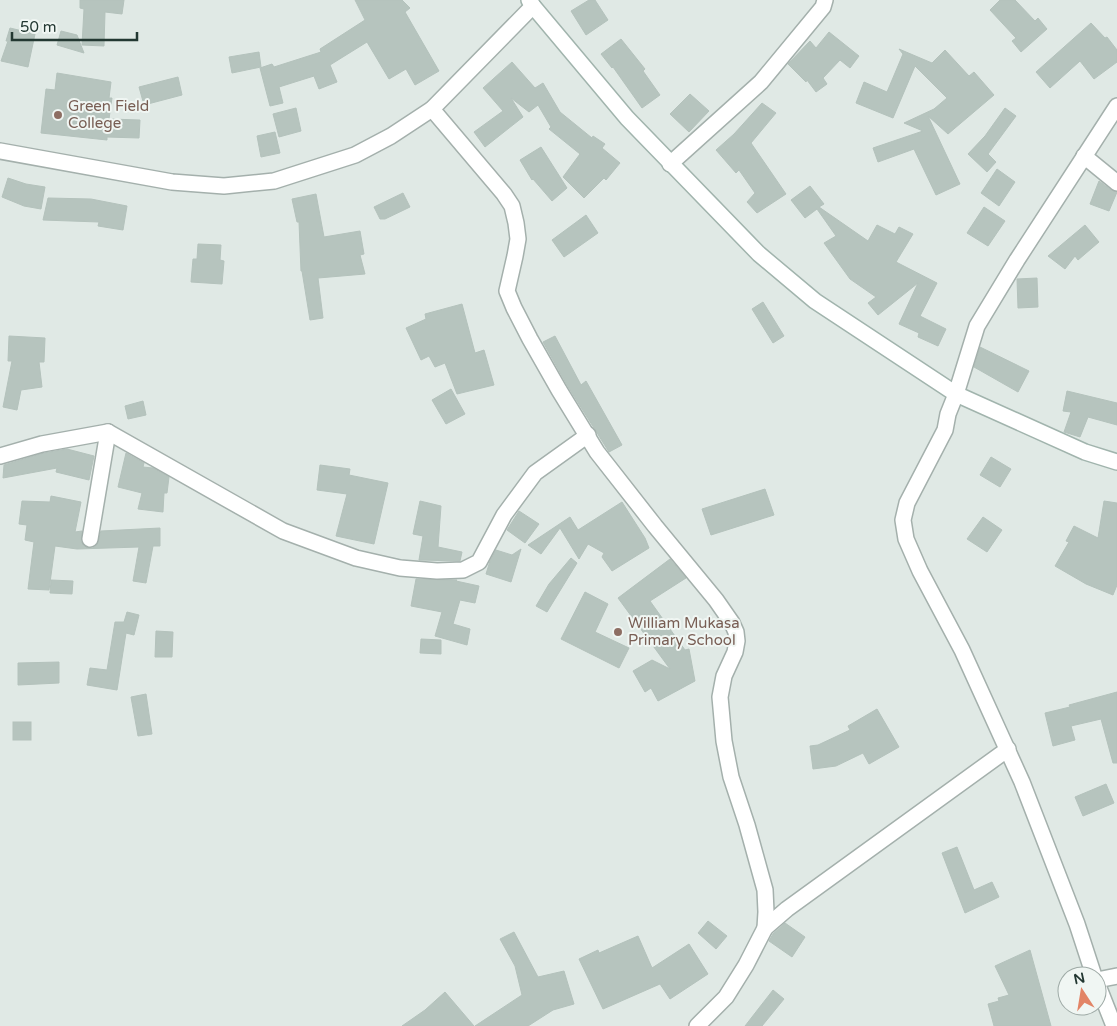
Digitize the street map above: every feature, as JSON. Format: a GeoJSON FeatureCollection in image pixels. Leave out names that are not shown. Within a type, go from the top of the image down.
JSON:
{"type":"FeatureCollection","features":[{"type":"Feature","properties":{"kind":"street"},"geometry":{"type":"LineString","coordinates":[[670,164],[761,82],[823,7],[825,0]]}},
{"type":"Feature","properties":{"kind":"street"},"geometry":{"type":"LineString","coordinates":[[0,151],[172,182],[224,186],[274,181],[355,155],[391,136],[432,109],[531,3],[627,118],[670,164],[759,254],[815,301],[956,394],[1085,452],[1117,462]]}},
{"type":"Feature","properties":{"kind":"street"},"geometry":{"type":"LineString","coordinates":[[1091,966],[1077,924],[1022,782],[962,650],[920,571],[906,539],[903,520],[906,503],[944,430],[977,326],[1117,106]]}},
{"type":"Feature","properties":{"kind":"street"},"geometry":{"type":"LineString","coordinates":[[432,109],[512,206],[518,239],[508,291],[514,308],[559,390],[597,452],[654,526],[694,572],[734,627],[737,641],[724,676],[720,697],[724,741],[731,777],[765,890],[765,928]]}},
{"type":"Feature","properties":{"kind":"street"},"geometry":{"type":"LineString","coordinates":[[1084,156],[1117,183]]}},
{"type":"Feature","properties":{"kind":"street"},"geometry":{"type":"LineString","coordinates":[[0,456],[42,444],[108,432],[283,530],[356,558],[400,568],[437,572],[463,570],[479,562],[504,515],[535,474],[588,436]]}},
{"type":"Feature","properties":{"kind":"street"},"geometry":{"type":"LineString","coordinates":[[90,539],[108,432]]}},
{"type":"Feature","properties":{"kind":"street"},"geometry":{"type":"LineString","coordinates":[[697,1026],[726,997],[746,965],[765,928],[787,909],[1008,749]]}},
{"type":"Feature","properties":{"kind":"street"},"geometry":{"type":"LineString","coordinates":[[1107,1008],[1114,1026]]}},
{"type":"Feature","properties":{"kind":"building"},"geometry":{"type":"Polygon","coordinates":[[[80,0],[124,0],[122,14],[105,12],[104,46],[82,45],[84,9],[80,8],[80,0]]]}},
{"type":"Feature","properties":{"kind":"building"},"geometry":{"type":"Polygon","coordinates":[[[355,0],[402,0],[410,8],[405,12],[439,71],[415,85],[406,69],[389,79],[367,42],[330,65],[337,82],[319,89],[314,76],[279,87],[283,103],[270,106],[260,68],[272,64],[274,67],[321,52],[320,49],[365,20],[355,0]]]}},
{"type":"Feature","properties":{"kind":"building"},"geometry":{"type":"Polygon","coordinates":[[[589,0],[595,0],[608,20],[586,35],[571,11],[589,0]]]}},
{"type":"Feature","properties":{"kind":"building"},"geometry":{"type":"Polygon","coordinates":[[[1000,0],[1015,0],[1035,21],[1038,18],[1047,29],[1021,52],[1012,41],[1016,38],[990,10],[1000,0]]]}},
{"type":"Feature","properties":{"kind":"building"},"geometry":{"type":"Polygon","coordinates":[[[1091,23],[1105,38],[1107,37],[1117,50],[1117,62],[1094,79],[1080,61],[1050,88],[1036,72],[1091,23]]]}},
{"type":"Feature","properties":{"kind":"building"},"geometry":{"type":"Polygon","coordinates":[[[10,28],[35,34],[28,67],[1,61],[10,28]]]}},
{"type":"Feature","properties":{"kind":"building"},"geometry":{"type":"Polygon","coordinates":[[[61,31],[77,35],[84,53],[57,45],[61,31]]]}},
{"type":"Feature","properties":{"kind":"building"},"geometry":{"type":"Polygon","coordinates":[[[829,32],[859,56],[850,68],[840,60],[823,78],[827,84],[816,92],[807,80],[806,82],[788,64],[810,41],[816,48],[829,32]]]}},
{"type":"Feature","properties":{"kind":"building"},"geometry":{"type":"Polygon","coordinates":[[[621,39],[645,69],[643,71],[660,95],[642,108],[613,67],[601,54],[621,39]]]}},
{"type":"Feature","properties":{"kind":"building"},"geometry":{"type":"Polygon","coordinates":[[[899,49],[932,63],[945,50],[969,76],[974,72],[994,95],[948,134],[928,116],[960,184],[936,195],[914,149],[878,162],[873,148],[923,131],[904,123],[934,109],[947,98],[915,66],[893,118],[856,103],[864,82],[887,92],[903,54],[899,49]]]}},
{"type":"Feature","properties":{"kind":"building"},"geometry":{"type":"Polygon","coordinates":[[[259,52],[261,67],[232,73],[229,57],[259,52]]]}},
{"type":"Feature","properties":{"kind":"building"},"geometry":{"type":"Polygon","coordinates":[[[512,62],[535,88],[543,83],[560,112],[592,138],[593,136],[605,144],[602,148],[620,163],[606,180],[604,178],[584,198],[563,177],[580,154],[549,129],[551,127],[538,105],[529,112],[511,98],[523,117],[485,147],[474,132],[503,111],[483,88],[512,62]]]}},
{"type":"Feature","properties":{"kind":"building"},"geometry":{"type":"Polygon","coordinates":[[[57,73],[111,82],[109,98],[112,98],[109,119],[140,120],[139,138],[107,137],[107,140],[41,133],[46,89],[55,90],[57,73]]]}},
{"type":"Feature","properties":{"kind":"building"},"geometry":{"type":"Polygon","coordinates":[[[178,77],[182,95],[144,105],[139,87],[178,77]]]}},
{"type":"Feature","properties":{"kind":"building"},"geometry":{"type":"Polygon","coordinates":[[[690,94],[709,111],[689,132],[670,114],[690,94]]]}},
{"type":"Feature","properties":{"kind":"building"},"geometry":{"type":"Polygon","coordinates":[[[762,103],[776,113],[751,143],[786,194],[757,213],[747,202],[755,193],[739,170],[736,173],[716,150],[734,134],[762,103]]]}},
{"type":"Feature","properties":{"kind":"building"},"geometry":{"type":"Polygon","coordinates":[[[296,108],[301,131],[279,137],[273,114],[296,108]]]}},
{"type":"Feature","properties":{"kind":"building"},"geometry":{"type":"Polygon","coordinates":[[[1005,108],[1016,116],[988,154],[996,162],[987,172],[968,154],[985,136],[1005,108]]]}},
{"type":"Feature","properties":{"kind":"building"},"geometry":{"type":"Polygon","coordinates":[[[275,132],[280,153],[261,157],[257,136],[275,132]]]}},
{"type":"Feature","properties":{"kind":"building"},"geometry":{"type":"Polygon","coordinates":[[[541,147],[567,188],[552,201],[532,180],[520,160],[541,147]]]}},
{"type":"Feature","properties":{"kind":"building"},"geometry":{"type":"Polygon","coordinates":[[[997,169],[1015,182],[999,206],[981,193],[997,169]]]}},
{"type":"Feature","properties":{"kind":"building"},"geometry":{"type":"Polygon","coordinates":[[[8,178],[26,184],[45,187],[41,209],[24,206],[2,197],[8,178]]]}},
{"type":"Feature","properties":{"kind":"building"},"geometry":{"type":"Polygon","coordinates":[[[1099,181],[1117,192],[1109,211],[1090,204],[1099,181]]]}},
{"type":"Feature","properties":{"kind":"building"},"geometry":{"type":"Polygon","coordinates":[[[810,186],[824,204],[819,207],[868,241],[877,225],[895,234],[899,227],[913,234],[896,262],[937,283],[920,316],[946,329],[938,346],[918,337],[919,333],[899,324],[918,283],[878,315],[868,303],[876,297],[850,279],[824,243],[836,236],[817,209],[805,218],[791,200],[810,186]]]}},
{"type":"Feature","properties":{"kind":"building"},"geometry":{"type":"Polygon","coordinates":[[[403,193],[410,207],[385,219],[380,219],[374,207],[403,193]]]}},
{"type":"Feature","properties":{"kind":"building"},"geometry":{"type":"Polygon","coordinates":[[[316,194],[324,237],[360,231],[364,254],[360,255],[365,274],[318,278],[323,318],[310,320],[301,271],[299,222],[297,222],[292,199],[316,194]]]}},
{"type":"Feature","properties":{"kind":"building"},"geometry":{"type":"Polygon","coordinates":[[[48,198],[91,199],[127,206],[123,230],[98,226],[99,222],[43,220],[48,198]]]}},
{"type":"Feature","properties":{"kind":"building"},"geometry":{"type":"Polygon","coordinates":[[[984,207],[1005,221],[988,246],[967,233],[984,207]]]}},
{"type":"Feature","properties":{"kind":"building"},"geometry":{"type":"Polygon","coordinates":[[[586,215],[598,233],[564,257],[552,240],[586,215]]]}},
{"type":"Feature","properties":{"kind":"building"},"geometry":{"type":"Polygon","coordinates":[[[1085,225],[1099,242],[1078,260],[1075,256],[1065,269],[1048,256],[1085,225]]]}},
{"type":"Feature","properties":{"kind":"building"},"geometry":{"type":"Polygon","coordinates":[[[198,244],[221,245],[220,260],[224,261],[222,284],[191,282],[193,259],[197,259],[198,244]]]}},
{"type":"Feature","properties":{"kind":"building"},"geometry":{"type":"Polygon","coordinates":[[[1037,278],[1038,307],[1018,308],[1017,279],[1037,278]]]}},
{"type":"Feature","properties":{"kind":"building"},"geometry":{"type":"Polygon","coordinates":[[[763,302],[784,336],[773,343],[752,309],[763,302]]]}},
{"type":"Feature","properties":{"kind":"building"},"geometry":{"type":"Polygon","coordinates":[[[462,304],[475,353],[484,350],[494,385],[457,394],[445,363],[435,367],[429,356],[421,360],[406,328],[426,319],[425,314],[462,304]]]}},
{"type":"Feature","properties":{"kind":"building"},"geometry":{"type":"Polygon","coordinates":[[[9,336],[45,338],[44,362],[39,362],[42,387],[21,390],[17,410],[3,407],[12,361],[8,361],[9,336]]]}},
{"type":"Feature","properties":{"kind":"building"},"geometry":{"type":"Polygon","coordinates":[[[555,336],[581,385],[586,381],[622,445],[609,452],[567,385],[543,342],[555,336]]]}},
{"type":"Feature","properties":{"kind":"building"},"geometry":{"type":"Polygon","coordinates":[[[980,347],[1029,371],[1018,392],[974,367],[980,347]]]}},
{"type":"Feature","properties":{"kind":"building"},"geometry":{"type":"Polygon","coordinates":[[[451,389],[465,414],[446,424],[432,400],[451,389]]]}},
{"type":"Feature","properties":{"kind":"building"},"geometry":{"type":"Polygon","coordinates":[[[1067,391],[1117,403],[1117,425],[1088,417],[1080,437],[1064,432],[1071,412],[1063,411],[1067,391]]]}},
{"type":"Feature","properties":{"kind":"building"},"geometry":{"type":"Polygon","coordinates":[[[143,401],[146,415],[128,419],[125,406],[143,401]]]}},
{"type":"Feature","properties":{"kind":"building"},"geometry":{"type":"Polygon","coordinates":[[[67,449],[94,456],[89,480],[56,472],[57,468],[3,478],[4,465],[44,453],[67,449]]]}},
{"type":"Feature","properties":{"kind":"building"},"geometry":{"type":"Polygon","coordinates":[[[126,453],[144,463],[143,467],[153,468],[169,477],[167,493],[164,493],[163,512],[138,509],[142,493],[118,487],[126,453]]]}},
{"type":"Feature","properties":{"kind":"building"},"geometry":{"type":"Polygon","coordinates":[[[991,457],[1011,469],[1000,487],[980,475],[991,457]]]}},
{"type":"Feature","properties":{"kind":"building"},"geometry":{"type":"Polygon","coordinates":[[[320,465],[350,469],[349,475],[388,483],[374,544],[336,536],[347,494],[317,490],[320,465]]]}},
{"type":"Feature","properties":{"kind":"building"},"geometry":{"type":"Polygon","coordinates":[[[765,489],[774,515],[711,535],[702,509],[765,489]]]}},
{"type":"Feature","properties":{"kind":"building"},"geometry":{"type":"Polygon","coordinates":[[[51,496],[81,502],[75,532],[82,531],[81,542],[88,548],[93,548],[97,545],[101,531],[160,528],[160,546],[153,546],[146,583],[133,581],[139,547],[77,549],[55,546],[49,590],[28,589],[34,542],[25,540],[27,525],[19,524],[22,501],[50,502],[51,496]]]}},
{"type":"Feature","properties":{"kind":"building"},"geometry":{"type":"Polygon","coordinates":[[[420,501],[441,506],[438,547],[462,552],[460,561],[419,560],[423,536],[413,534],[420,501]]]}},
{"type":"Feature","properties":{"kind":"building"},"geometry":{"type":"Polygon","coordinates":[[[1104,501],[1117,503],[1117,585],[1113,595],[1086,584],[1055,566],[1069,542],[1066,541],[1074,526],[1098,538],[1104,501]]]}},
{"type":"Feature","properties":{"kind":"building"},"geometry":{"type":"Polygon","coordinates":[[[622,502],[645,538],[649,548],[612,571],[602,557],[604,553],[588,544],[579,559],[560,528],[541,554],[528,545],[570,517],[578,530],[622,502]]]}},
{"type":"Feature","properties":{"kind":"building"},"geometry":{"type":"Polygon","coordinates":[[[519,511],[539,524],[525,543],[507,530],[519,511]]]}},
{"type":"Feature","properties":{"kind":"building"},"geometry":{"type":"Polygon","coordinates":[[[983,517],[1002,530],[987,552],[967,539],[983,517]]]}},
{"type":"Feature","properties":{"kind":"building"},"geometry":{"type":"Polygon","coordinates":[[[521,549],[511,582],[486,574],[496,550],[512,555],[521,549]]]}},
{"type":"Feature","properties":{"kind":"building"},"geometry":{"type":"Polygon","coordinates":[[[571,558],[577,563],[547,612],[536,606],[549,584],[571,558]]]}},
{"type":"Feature","properties":{"kind":"building"},"geometry":{"type":"Polygon","coordinates":[[[670,559],[686,578],[650,601],[685,650],[689,649],[695,681],[658,701],[651,688],[645,692],[633,671],[652,660],[670,669],[618,598],[670,559]]]}},
{"type":"Feature","properties":{"kind":"building"},"geometry":{"type":"Polygon","coordinates":[[[416,579],[457,580],[479,586],[475,603],[460,600],[453,624],[470,629],[467,645],[435,636],[442,612],[411,606],[416,579]]]}},
{"type":"Feature","properties":{"kind":"building"},"geometry":{"type":"Polygon","coordinates":[[[51,580],[73,581],[72,594],[50,593],[51,580]]]}},
{"type":"Feature","properties":{"kind":"building"},"geometry":{"type":"Polygon","coordinates":[[[585,592],[608,604],[595,632],[629,648],[619,668],[561,639],[585,592]]]}},
{"type":"Feature","properties":{"kind":"building"},"geometry":{"type":"Polygon","coordinates":[[[127,612],[139,615],[134,635],[126,633],[117,690],[87,685],[90,668],[107,670],[115,622],[124,622],[127,612]]]}},
{"type":"Feature","properties":{"kind":"building"},"geometry":{"type":"Polygon","coordinates":[[[156,631],[173,632],[172,657],[155,657],[156,631]]]}},
{"type":"Feature","properties":{"kind":"building"},"geometry":{"type":"Polygon","coordinates":[[[421,639],[441,640],[441,654],[420,653],[421,639]]]}},
{"type":"Feature","properties":{"kind":"building"},"geometry":{"type":"Polygon","coordinates":[[[59,662],[59,683],[18,685],[18,663],[59,662]]]}},
{"type":"Feature","properties":{"kind":"building"},"geometry":{"type":"Polygon","coordinates":[[[1117,692],[1117,763],[1113,763],[1101,719],[1071,726],[1075,740],[1053,746],[1045,713],[1117,692]]]}},
{"type":"Feature","properties":{"kind":"building"},"geometry":{"type":"Polygon","coordinates":[[[146,694],[152,734],[138,736],[131,697],[146,694]]]}},
{"type":"Feature","properties":{"kind":"building"},"geometry":{"type":"Polygon","coordinates":[[[877,709],[899,747],[869,764],[863,753],[836,766],[813,769],[810,746],[818,745],[850,730],[848,726],[877,709]]]}},
{"type":"Feature","properties":{"kind":"building"},"geometry":{"type":"Polygon","coordinates":[[[13,722],[31,722],[31,740],[13,740],[13,722]]]}},
{"type":"Feature","properties":{"kind":"building"},"geometry":{"type":"Polygon","coordinates":[[[1106,784],[1114,803],[1083,816],[1075,797],[1106,784]]]}},
{"type":"Feature","properties":{"kind":"building"},"geometry":{"type":"Polygon","coordinates":[[[957,847],[974,890],[992,882],[999,897],[965,913],[942,853],[957,847]]]}},
{"type":"Feature","properties":{"kind":"building"},"geometry":{"type":"Polygon","coordinates":[[[708,921],[727,936],[716,949],[698,933],[708,921]]]}},
{"type":"Feature","properties":{"kind":"building"},"geometry":{"type":"Polygon","coordinates":[[[785,923],[805,937],[792,957],[769,941],[773,934],[785,923]]]}},
{"type":"Feature","properties":{"kind":"building"},"geometry":{"type":"Polygon","coordinates":[[[514,932],[538,977],[564,971],[574,1004],[553,1010],[528,1026],[475,1026],[522,995],[515,966],[500,939],[514,932]]]}},
{"type":"Feature","properties":{"kind":"building"},"geometry":{"type":"Polygon","coordinates":[[[638,936],[652,968],[689,944],[708,974],[670,999],[660,984],[603,1009],[579,959],[598,950],[599,953],[638,936]]]}},
{"type":"Feature","properties":{"kind":"building"},"geometry":{"type":"Polygon","coordinates":[[[1030,950],[1051,1026],[994,1026],[988,1004],[999,1001],[998,998],[1009,995],[995,966],[1030,950]]]}},
{"type":"Feature","properties":{"kind":"building"},"geometry":{"type":"Polygon","coordinates":[[[773,990],[784,999],[762,1026],[745,1026],[773,990]]]}},
{"type":"Feature","properties":{"kind":"building"},"geometry":{"type":"Polygon","coordinates":[[[445,992],[474,1026],[402,1026],[425,1010],[445,992]]]}},
{"type":"Feature","properties":{"kind":"place","name":"Green Field College"},"geometry":{"type":"Point","coordinates":[58,115]}},
{"type":"Feature","properties":{"kind":"place","name":"William Mukasa Primary School"},"geometry":{"type":"Point","coordinates":[618,632]}}]}
